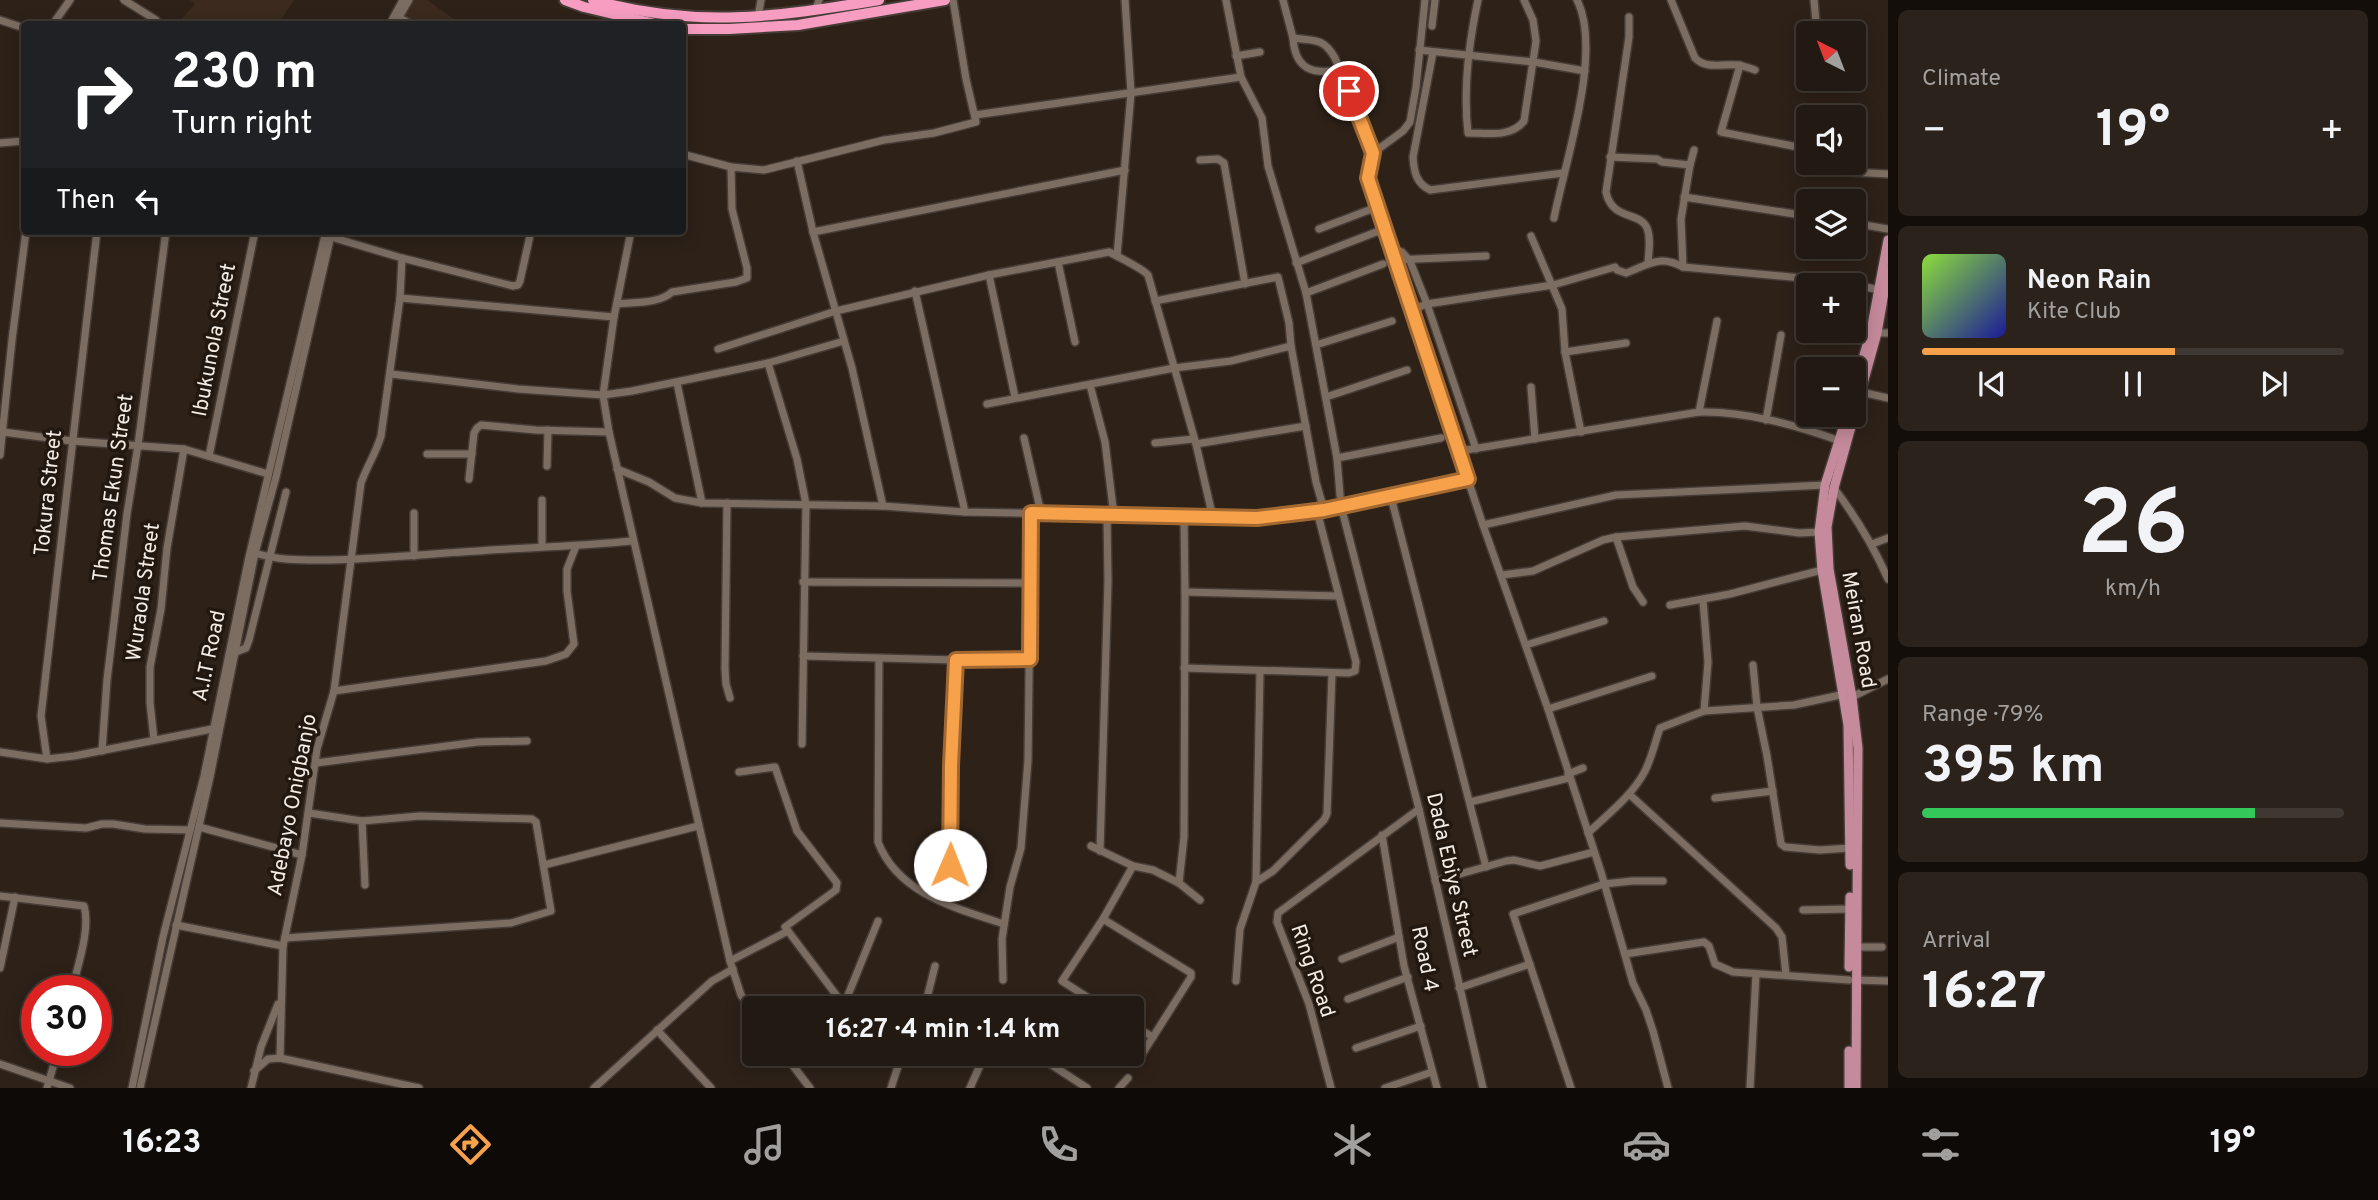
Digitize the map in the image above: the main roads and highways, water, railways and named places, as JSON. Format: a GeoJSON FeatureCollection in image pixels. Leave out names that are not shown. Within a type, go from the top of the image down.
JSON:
{"type":"FeatureCollection","features":[{"type":"Feature","properties":{"kind":"highway"},"geometry":{"type":"LineString","coordinates":[[565,0],[642,21]]}},
{"type":"Feature","properties":{"kind":"highway"},"geometry":{"type":"LineString","coordinates":[[593,0],[620,8],[700,19],[758,17],[817,5],[879,0]]}},
{"type":"Feature","properties":{"kind":"highway"},"geometry":{"type":"LineString","coordinates":[[686,29],[798,25],[945,0]]}},
{"type":"Feature","properties":{"kind":"main road","name":"Meiran Road"},"geometry":{"type":"LineString","coordinates":[[1865,357],[1888,240]]}},
{"type":"Feature","properties":{"kind":"main road","name":"Meiran Road"},"geometry":{"type":"LineString","coordinates":[[1866,365],[1877,333],[1888,270]]}},
{"type":"Feature","properties":{"kind":"main road","name":"Meiran Road"},"geometry":{"type":"LineString","coordinates":[[1843,442],[1845,427]]}},
{"type":"Feature","properties":{"kind":"main road","name":"Meiran Road"},"geometry":{"type":"LineString","coordinates":[[1847,427],[1819,532],[1822,570],[1858,748],[1856,947],[1852,980],[1849,1088]]}},
{"type":"Feature","properties":{"kind":"main road","name":"Meiran Road"},"geometry":{"type":"LineString","coordinates":[[1829,487],[1827,547],[1848,696],[1850,909],[1856,1088]]}}]}
